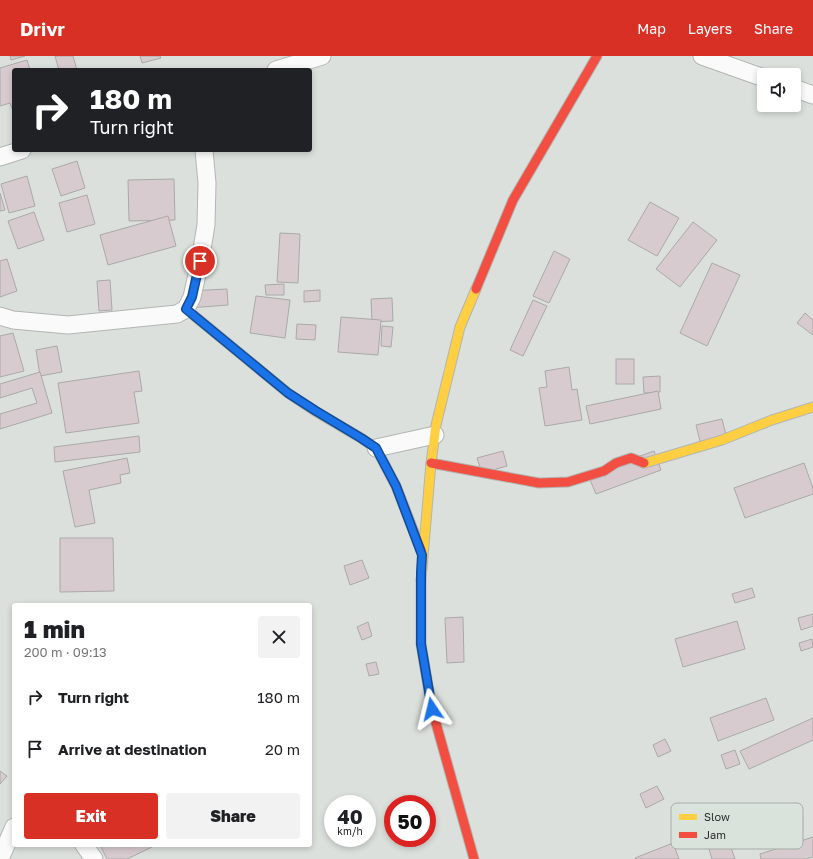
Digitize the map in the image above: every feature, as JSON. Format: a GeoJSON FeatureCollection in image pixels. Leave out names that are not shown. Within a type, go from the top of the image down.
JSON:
{"type":"FeatureCollection","features":[{"type":"Feature","properties":{"kind":"main road"},"geometry":{"type":"LineString","coordinates":[[474,859],[432,709],[421,644],[422,555],[436,425],[460,327],[513,200],[597,56]]}},
{"type":"Feature","properties":{"kind":"main road"},"geometry":{"type":"LineString","coordinates":[[186,309],[288,393],[376,448],[396,486],[422,555]]}},
{"type":"Feature","properties":{"kind":"main road"},"geometry":{"type":"LineString","coordinates":[[431,463],[539,483],[568,482],[604,472],[616,463],[631,458],[645,463],[722,440],[772,420],[813,407]]}},
{"type":"Feature","properties":{"kind":"street"},"geometry":{"type":"LineString","coordinates":[[283,68],[322,56]]}},
{"type":"Feature","properties":{"kind":"street"},"geometry":{"type":"LineString","coordinates":[[702,56],[757,76]]}},
{"type":"Feature","properties":{"kind":"street"},"geometry":{"type":"LineString","coordinates":[[801,91],[813,95]]}},
{"type":"Feature","properties":{"kind":"street"},"geometry":{"type":"LineString","coordinates":[[0,157],[16,152]]}},
{"type":"Feature","properties":{"kind":"street"},"geometry":{"type":"LineString","coordinates":[[0,316],[13,320],[68,324],[177,314],[186,309],[192,297],[206,225],[204,152]]}},
{"type":"Feature","properties":{"kind":"street"},"geometry":{"type":"LineString","coordinates":[[376,448],[435,435]]}},
{"type":"Feature","properties":{"kind":"street"},"geometry":{"type":"LineString","coordinates":[[0,859],[12,832]]}},
{"type":"Feature","properties":{"kind":"street"},"geometry":{"type":"LineString","coordinates":[[85,847],[94,859]]}},
{"type":"Feature","properties":{"kind":"building"},"geometry":{"type":"Polygon","coordinates":[[[10,56],[25,56],[11,60],[10,56]]]}},
{"type":"Feature","properties":{"kind":"building"},"geometry":{"type":"Polygon","coordinates":[[[55,56],[73,56],[76,68],[58,68],[55,56]]]}},
{"type":"Feature","properties":{"kind":"building"},"geometry":{"type":"Polygon","coordinates":[[[140,56],[160,56],[161,58],[142,63],[140,56]]]}},
{"type":"Feature","properties":{"kind":"building"},"geometry":{"type":"Polygon","coordinates":[[[27,60],[29,68],[12,68],[12,108],[10,103],[0,106],[0,68],[27,60]]]}},
{"type":"Feature","properties":{"kind":"building"},"geometry":{"type":"Polygon","coordinates":[[[77,161],[85,188],[61,196],[52,169],[77,161]]]}},
{"type":"Feature","properties":{"kind":"building"},"geometry":{"type":"Polygon","coordinates":[[[27,176],[35,206],[9,213],[1,184],[27,176]]]}},
{"type":"Feature","properties":{"kind":"building"},"geometry":{"type":"Polygon","coordinates":[[[174,179],[175,220],[129,221],[128,180],[174,179]]]}},
{"type":"Feature","properties":{"kind":"building"},"geometry":{"type":"Polygon","coordinates":[[[0,193],[5,210],[0,211],[0,193]]]}},
{"type":"Feature","properties":{"kind":"building"},"geometry":{"type":"Polygon","coordinates":[[[87,195],[95,224],[67,232],[59,203],[87,195]]]}},
{"type":"Feature","properties":{"kind":"building"},"geometry":{"type":"Polygon","coordinates":[[[650,202],[679,218],[657,256],[628,240],[650,202]]]}},
{"type":"Feature","properties":{"kind":"building"},"geometry":{"type":"Polygon","coordinates":[[[34,212],[44,240],[18,249],[8,221],[34,212]]]}},
{"type":"Feature","properties":{"kind":"building"},"geometry":{"type":"Polygon","coordinates":[[[168,216],[176,246],[108,265],[100,235],[168,216]]]}},
{"type":"Feature","properties":{"kind":"building"},"geometry":{"type":"Polygon","coordinates":[[[693,222],[717,240],[680,287],[656,269],[693,222]]]}},
{"type":"Feature","properties":{"kind":"building"},"geometry":{"type":"Polygon","coordinates":[[[280,233],[300,234],[298,283],[277,282],[280,233]]]}},
{"type":"Feature","properties":{"kind":"building"},"geometry":{"type":"Polygon","coordinates":[[[554,251],[570,259],[549,303],[533,296],[554,251]]]}},
{"type":"Feature","properties":{"kind":"building"},"geometry":{"type":"Polygon","coordinates":[[[7,259],[17,291],[0,297],[0,261],[7,259]]]}},
{"type":"Feature","properties":{"kind":"building"},"geometry":{"type":"Polygon","coordinates":[[[712,263],[740,275],[707,346],[680,333],[712,263]]]}},
{"type":"Feature","properties":{"kind":"building"},"geometry":{"type":"Polygon","coordinates":[[[110,280],[112,310],[99,311],[97,281],[110,280]]]}},
{"type":"Feature","properties":{"kind":"building"},"geometry":{"type":"Polygon","coordinates":[[[284,284],[284,295],[266,295],[265,285],[284,284]]]}},
{"type":"Feature","properties":{"kind":"building"},"geometry":{"type":"Polygon","coordinates":[[[227,289],[228,305],[189,308],[188,291],[227,289]]]}},
{"type":"Feature","properties":{"kind":"building"},"geometry":{"type":"Polygon","coordinates":[[[320,290],[320,301],[304,302],[304,291],[320,290]]]}},
{"type":"Feature","properties":{"kind":"building"},"geometry":{"type":"Polygon","coordinates":[[[256,296],[290,300],[285,338],[250,333],[256,296]]]}},
{"type":"Feature","properties":{"kind":"building"},"geometry":{"type":"Polygon","coordinates":[[[392,298],[393,321],[372,322],[371,299],[392,298]]]}},
{"type":"Feature","properties":{"kind":"building"},"geometry":{"type":"Polygon","coordinates":[[[533,300],[547,306],[523,356],[510,350],[533,300]]]}},
{"type":"Feature","properties":{"kind":"building"},"geometry":{"type":"Polygon","coordinates":[[[805,313],[813,320],[813,335],[797,323],[805,313]]]}},
{"type":"Feature","properties":{"kind":"building"},"geometry":{"type":"Polygon","coordinates":[[[341,317],[381,320],[378,355],[338,352],[341,317]]]}},
{"type":"Feature","properties":{"kind":"building"},"geometry":{"type":"Polygon","coordinates":[[[297,324],[316,325],[315,340],[296,339],[297,324]]]}},
{"type":"Feature","properties":{"kind":"building"},"geometry":{"type":"Polygon","coordinates":[[[382,326],[393,327],[391,347],[381,346],[382,326]]]}},
{"type":"Feature","properties":{"kind":"building"},"geometry":{"type":"Polygon","coordinates":[[[13,333],[24,371],[0,377],[0,336],[13,333]]]}},
{"type":"Feature","properties":{"kind":"building"},"geometry":{"type":"Polygon","coordinates":[[[57,346],[62,372],[40,376],[36,350],[57,346]]]}},
{"type":"Feature","properties":{"kind":"building"},"geometry":{"type":"Polygon","coordinates":[[[616,359],[634,359],[634,384],[616,384],[616,359]]]}},
{"type":"Feature","properties":{"kind":"building"},"geometry":{"type":"Polygon","coordinates":[[[569,367],[572,390],[577,389],[582,420],[545,426],[539,388],[547,387],[545,371],[569,367]]]}},
{"type":"Feature","properties":{"kind":"building"},"geometry":{"type":"Polygon","coordinates":[[[139,371],[142,391],[134,392],[139,423],[66,433],[58,383],[139,371]]]}},
{"type":"Feature","properties":{"kind":"building"},"geometry":{"type":"Polygon","coordinates":[[[40,372],[52,413],[0,429],[0,414],[37,403],[32,388],[0,398],[0,384],[40,372]]]}},
{"type":"Feature","properties":{"kind":"building"},"geometry":{"type":"Polygon","coordinates":[[[660,376],[660,392],[644,393],[643,377],[660,376]]]}},
{"type":"Feature","properties":{"kind":"building"},"geometry":{"type":"Polygon","coordinates":[[[658,391],[661,409],[590,424],[586,406],[658,391]]]}},
{"type":"Feature","properties":{"kind":"building"},"geometry":{"type":"Polygon","coordinates":[[[722,419],[727,439],[701,445],[696,425],[722,419]]]}},
{"type":"Feature","properties":{"kind":"building"},"geometry":{"type":"Polygon","coordinates":[[[139,436],[140,452],[55,462],[54,447],[139,436]]]}},
{"type":"Feature","properties":{"kind":"building"},"geometry":{"type":"Polygon","coordinates":[[[503,451],[507,466],[482,473],[477,458],[503,451]]]}},
{"type":"Feature","properties":{"kind":"building"},"geometry":{"type":"Polygon","coordinates":[[[654,451],[661,470],[596,494],[588,475],[654,451]]]}},
{"type":"Feature","properties":{"kind":"building"},"geometry":{"type":"Polygon","coordinates":[[[127,458],[130,473],[120,475],[121,483],[89,490],[95,523],[75,527],[63,471],[127,458]]]}},
{"type":"Feature","properties":{"kind":"building"},"geometry":{"type":"Polygon","coordinates":[[[804,463],[813,488],[813,494],[745,518],[734,488],[804,463]]]}},
{"type":"Feature","properties":{"kind":"building"},"geometry":{"type":"Polygon","coordinates":[[[60,538],[113,538],[114,591],[60,592],[60,538]]]}},
{"type":"Feature","properties":{"kind":"building"},"geometry":{"type":"Polygon","coordinates":[[[362,560],[369,578],[350,585],[344,566],[362,560]]]}},
{"type":"Feature","properties":{"kind":"building"},"geometry":{"type":"Polygon","coordinates":[[[752,588],[755,597],[735,603],[732,594],[752,588]]]}},
{"type":"Feature","properties":{"kind":"building"},"geometry":{"type":"Polygon","coordinates":[[[813,614],[813,626],[801,630],[798,618],[813,614]]]}},
{"type":"Feature","properties":{"kind":"building"},"geometry":{"type":"Polygon","coordinates":[[[463,617],[464,662],[447,663],[445,618],[463,617]]]}},
{"type":"Feature","properties":{"kind":"building"},"geometry":{"type":"Polygon","coordinates":[[[737,621],[745,649],[683,667],[675,639],[737,621]]]}},
{"type":"Feature","properties":{"kind":"building"},"geometry":{"type":"Polygon","coordinates":[[[368,622],[372,636],[362,640],[357,627],[368,622]]]}},
{"type":"Feature","properties":{"kind":"building"},"geometry":{"type":"Polygon","coordinates":[[[812,639],[813,647],[801,651],[799,643],[812,639]]]}},
{"type":"Feature","properties":{"kind":"building"},"geometry":{"type":"Polygon","coordinates":[[[376,662],[379,674],[369,676],[366,664],[376,662]]]}},
{"type":"Feature","properties":{"kind":"building"},"geometry":{"type":"Polygon","coordinates":[[[766,698],[774,720],[718,741],[710,718],[766,698]]]}},
{"type":"Feature","properties":{"kind":"building"},"geometry":{"type":"Polygon","coordinates":[[[813,718],[813,740],[749,769],[740,751],[813,718]]]}},
{"type":"Feature","properties":{"kind":"building"},"geometry":{"type":"Polygon","coordinates":[[[665,739],[671,751],[658,757],[653,745],[665,739]]]}},
{"type":"Feature","properties":{"kind":"building"},"geometry":{"type":"Polygon","coordinates":[[[735,750],[740,764],[726,769],[721,755],[735,750]]]}},
{"type":"Feature","properties":{"kind":"building"},"geometry":{"type":"Polygon","coordinates":[[[0,771],[7,776],[0,784],[0,771]]]}},
{"type":"Feature","properties":{"kind":"building"},"geometry":{"type":"Polygon","coordinates":[[[657,786],[664,799],[646,808],[640,794],[657,786]]]}},
{"type":"Feature","properties":{"kind":"building"},"geometry":{"type":"Polygon","coordinates":[[[813,837],[813,857],[806,859],[761,859],[760,854],[776,849],[803,849],[803,840],[813,837]]]}},
{"type":"Feature","properties":{"kind":"building"},"geometry":{"type":"Polygon","coordinates":[[[671,844],[671,849],[675,849],[679,859],[636,859],[635,858],[671,844]]]}},
{"type":"Feature","properties":{"kind":"building"},"geometry":{"type":"Polygon","coordinates":[[[101,847],[152,847],[127,859],[107,859],[101,847]]]}},
{"type":"Feature","properties":{"kind":"building"},"geometry":{"type":"Polygon","coordinates":[[[709,849],[731,849],[735,859],[712,859],[709,849]]]}},
{"type":"Feature","properties":{"kind":"traffic: slow"},"geometry":{"type":"LineString","coordinates":[[421,580],[431,463],[436,425],[460,327],[476,289]]}},
{"type":"Feature","properties":{"kind":"traffic: slow"},"geometry":{"type":"LineString","coordinates":[[186,309],[288,393],[376,448],[385,465]]}},
{"type":"Feature","properties":{"kind":"traffic: slow"},"geometry":{"type":"LineString","coordinates":[[644,463],[722,440],[772,420],[813,407]]}},
{"type":"Feature","properties":{"kind":"traffic: jam"},"geometry":{"type":"LineString","coordinates":[[476,289],[513,200],[597,56]]}},
{"type":"Feature","properties":{"kind":"traffic: jam"},"geometry":{"type":"LineString","coordinates":[[431,463],[539,483],[568,482],[604,471],[616,463],[631,458],[644,463]]}},
{"type":"Feature","properties":{"kind":"traffic: jam"},"geometry":{"type":"LineString","coordinates":[[385,465],[396,486],[421,550]]}},
{"type":"Feature","properties":{"kind":"traffic: jam"},"geometry":{"type":"LineString","coordinates":[[421,580],[421,644],[432,709],[474,859]]}},
{"type":"Feature","properties":{"kind":"route"},"geometry":{"type":"LineString","coordinates":[[200,261],[192,297],[186,309],[288,393],[376,448],[384,462],[396,486],[422,555],[421,644],[432,709]]}}]}
